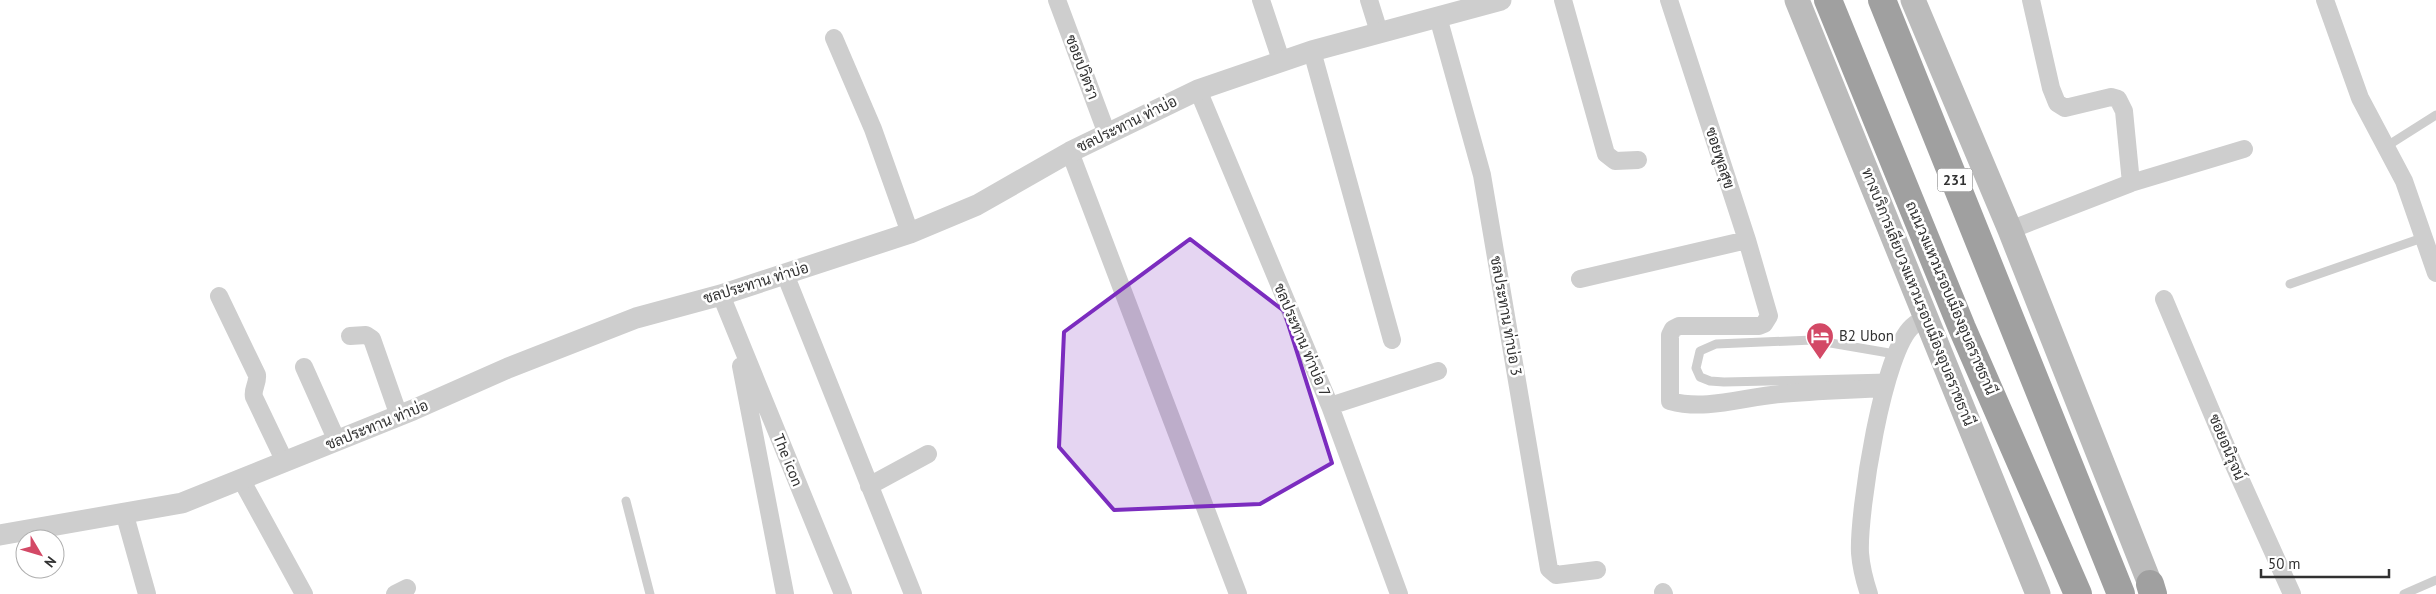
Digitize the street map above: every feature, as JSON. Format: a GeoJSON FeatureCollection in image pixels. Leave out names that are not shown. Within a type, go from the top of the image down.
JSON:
{"type":"FeatureCollection","features":[{"type":"Feature","properties":{"kind":"highway","name":"ถนนวงแหวนรอบเมืองอุบลราชธานี"},"geometry":{"type":"LineString","coordinates":[[1828,0],[1962,328],[2078,594]]}},
{"type":"Feature","properties":{"kind":"highway","name":"231"},"geometry":{"type":"LineString","coordinates":[[1882,0],[2121,594]]}},
{"type":"Feature","properties":{"kind":"main road","name":"ทางบริการเลียบวงแหวนรอบเมืองอุบลราชธานี"},"geometry":{"type":"LineString","coordinates":[[1797,0],[2038,594]]}},
{"type":"Feature","properties":{"kind":"main road"},"geometry":{"type":"LineString","coordinates":[[1913,0],[2010,230],[2153,591]]}},
{"type":"Feature","properties":{"kind":"street","name":"ซอยปวิตรา"},"geometry":{"type":"LineString","coordinates":[[1057,0],[1107,134]]}},
{"type":"Feature","properties":{"kind":"street"},"geometry":{"type":"LineString","coordinates":[[1261,0],[1281,60]]}},
{"type":"Feature","properties":{"kind":"street"},"geometry":{"type":"LineString","coordinates":[[1369,0],[1380,32]]}},
{"type":"Feature","properties":{"kind":"street","name":"ชลประทาน ท่าบ่อ"},"geometry":{"type":"LineString","coordinates":[[0,534],[182,503],[399,416],[508,368],[636,318],[721,295],[910,233],[977,204],[1070,152],[1198,90],[1281,60],[1501,0]]}},
{"type":"Feature","properties":{"kind":"street"},"geometry":{"type":"LineString","coordinates":[[1564,0],[1606,154],[1615,161],[1638,160]]}},
{"type":"Feature","properties":{"kind":"street","name":"ซอยพูลสุข"},"geometry":{"type":"LineString","coordinates":[[1669,0],[1747,240],[1769,316],[1764,324],[1759,326],[1679,326],[1673,328],[1670,335],[1670,401],[1678,403],[1720,403],[1779,394],[1886,383]]}},
{"type":"Feature","properties":{"kind":"street"},"geometry":{"type":"LineString","coordinates":[[2031,0],[2051,88],[2057,103],[2065,108],[2111,97],[2118,99],[2124,111],[2131,183]]}},
{"type":"Feature","properties":{"kind":"street"},"geometry":{"type":"LineString","coordinates":[[2325,0],[2360,98],[2404,181],[2436,273]]}},
{"type":"Feature","properties":{"kind":"street","name":"ชลประทาน ท่าบ่อ 3"},"geometry":{"type":"LineString","coordinates":[[1438,17],[1482,175],[1549,569],[1556,575],[1597,570]]}},
{"type":"Feature","properties":{"kind":"street"},"geometry":{"type":"LineString","coordinates":[[834,38],[873,129],[910,233]]}},
{"type":"Feature","properties":{"kind":"street"},"geometry":{"type":"LineString","coordinates":[[1312,51],[1392,340]]}},
{"type":"Feature","properties":{"kind":"street","name":"ชลประทาน ท่าบ่อ 7"},"geometry":{"type":"LineString","coordinates":[[1198,90],[1330,406],[1399,594]]}},
{"type":"Feature","properties":{"kind":"street"},"geometry":{"type":"LineString","coordinates":[[2010,230],[2131,183],[2244,150]]}},
{"type":"Feature","properties":{"kind":"street"},"geometry":{"type":"LineString","coordinates":[[1070,152],[1238,594]]}},
{"type":"Feature","properties":{"kind":"street"},"geometry":{"type":"LineString","coordinates":[[1580,279],[1747,240]]}},
{"type":"Feature","properties":{"kind":"street"},"geometry":{"type":"LineString","coordinates":[[785,274],[912,594]]}},
{"type":"Feature","properties":{"kind":"street","name":"The icon"},"geometry":{"type":"LineString","coordinates":[[721,295],[843,594]]}},
{"type":"Feature","properties":{"kind":"street"},"geometry":{"type":"LineString","coordinates":[[219,296],[257,375],[258,381],[252,390],[254,397],[285,462]]}},
{"type":"Feature","properties":{"kind":"street","name":"ซอยอนิรุจน์"},"geometry":{"type":"LineString","coordinates":[[2164,299],[2233,463],[2292,594]]}},
{"type":"Feature","properties":{"kind":"street"},"geometry":{"type":"LineString","coordinates":[[1866,593],[1860,554],[1862,508],[1886,383],[1902,338],[1914,325],[1928,320]]}},
{"type":"Feature","properties":{"kind":"street","name":"The icon"},"geometry":{"type":"LineString","coordinates":[[733,326],[786,594]]}},
{"type":"Feature","properties":{"kind":"street"},"geometry":{"type":"LineString","coordinates":[[350,336],[366,334],[372,339],[399,416]]}},
{"type":"Feature","properties":{"kind":"street"},"geometry":{"type":"LineString","coordinates":[[304,367],[337,441]]}},
{"type":"Feature","properties":{"kind":"street"},"geometry":{"type":"LineString","coordinates":[[1330,406],[1438,371]]}},
{"type":"Feature","properties":{"kind":"street"},"geometry":{"type":"LineString","coordinates":[[869,486],[928,454]]}},
{"type":"Feature","properties":{"kind":"street"},"geometry":{"type":"LineString","coordinates":[[242,480],[304,594]]}},
{"type":"Feature","properties":{"kind":"street"},"geometry":{"type":"LineString","coordinates":[[124,512],[147,594]]}},
{"type":"Feature","properties":{"kind":"lane"},"geometry":{"type":"LineString","coordinates":[[2387,146],[2436,115]]}},
{"type":"Feature","properties":{"kind":"lane"},"geometry":{"type":"LineString","coordinates":[[2290,284],[2425,237]]}},
{"type":"Feature","properties":{"kind":"lane"},"geometry":{"type":"LineString","coordinates":[[1886,383],[1710,381],[1700,377],[1696,368],[1697,357],[1700,351],[1716,344],[1813,340],[1895,354]]}},
{"type":"Feature","properties":{"kind":"lane"},"geometry":{"type":"LineString","coordinates":[[626,501],[650,594]]}},
{"type":"Feature","properties":{"kind":"lane"},"geometry":{"type":"LineString","coordinates":[[2404,594],[2436,580]]}},
{"type":"Feature","properties":{"kind":"highlighted area"},"geometry":{"type":"Polygon","coordinates":[[[1190,239],[1284,311],[1332,463],[1260,504],[1114,510],[1059,447],[1064,332],[1190,239]]]}},
{"type":"Feature","properties":{"kind":"place","name":"B2 Ubon"},"geometry":{"type":"Point","coordinates":[1820,360]}}]}
